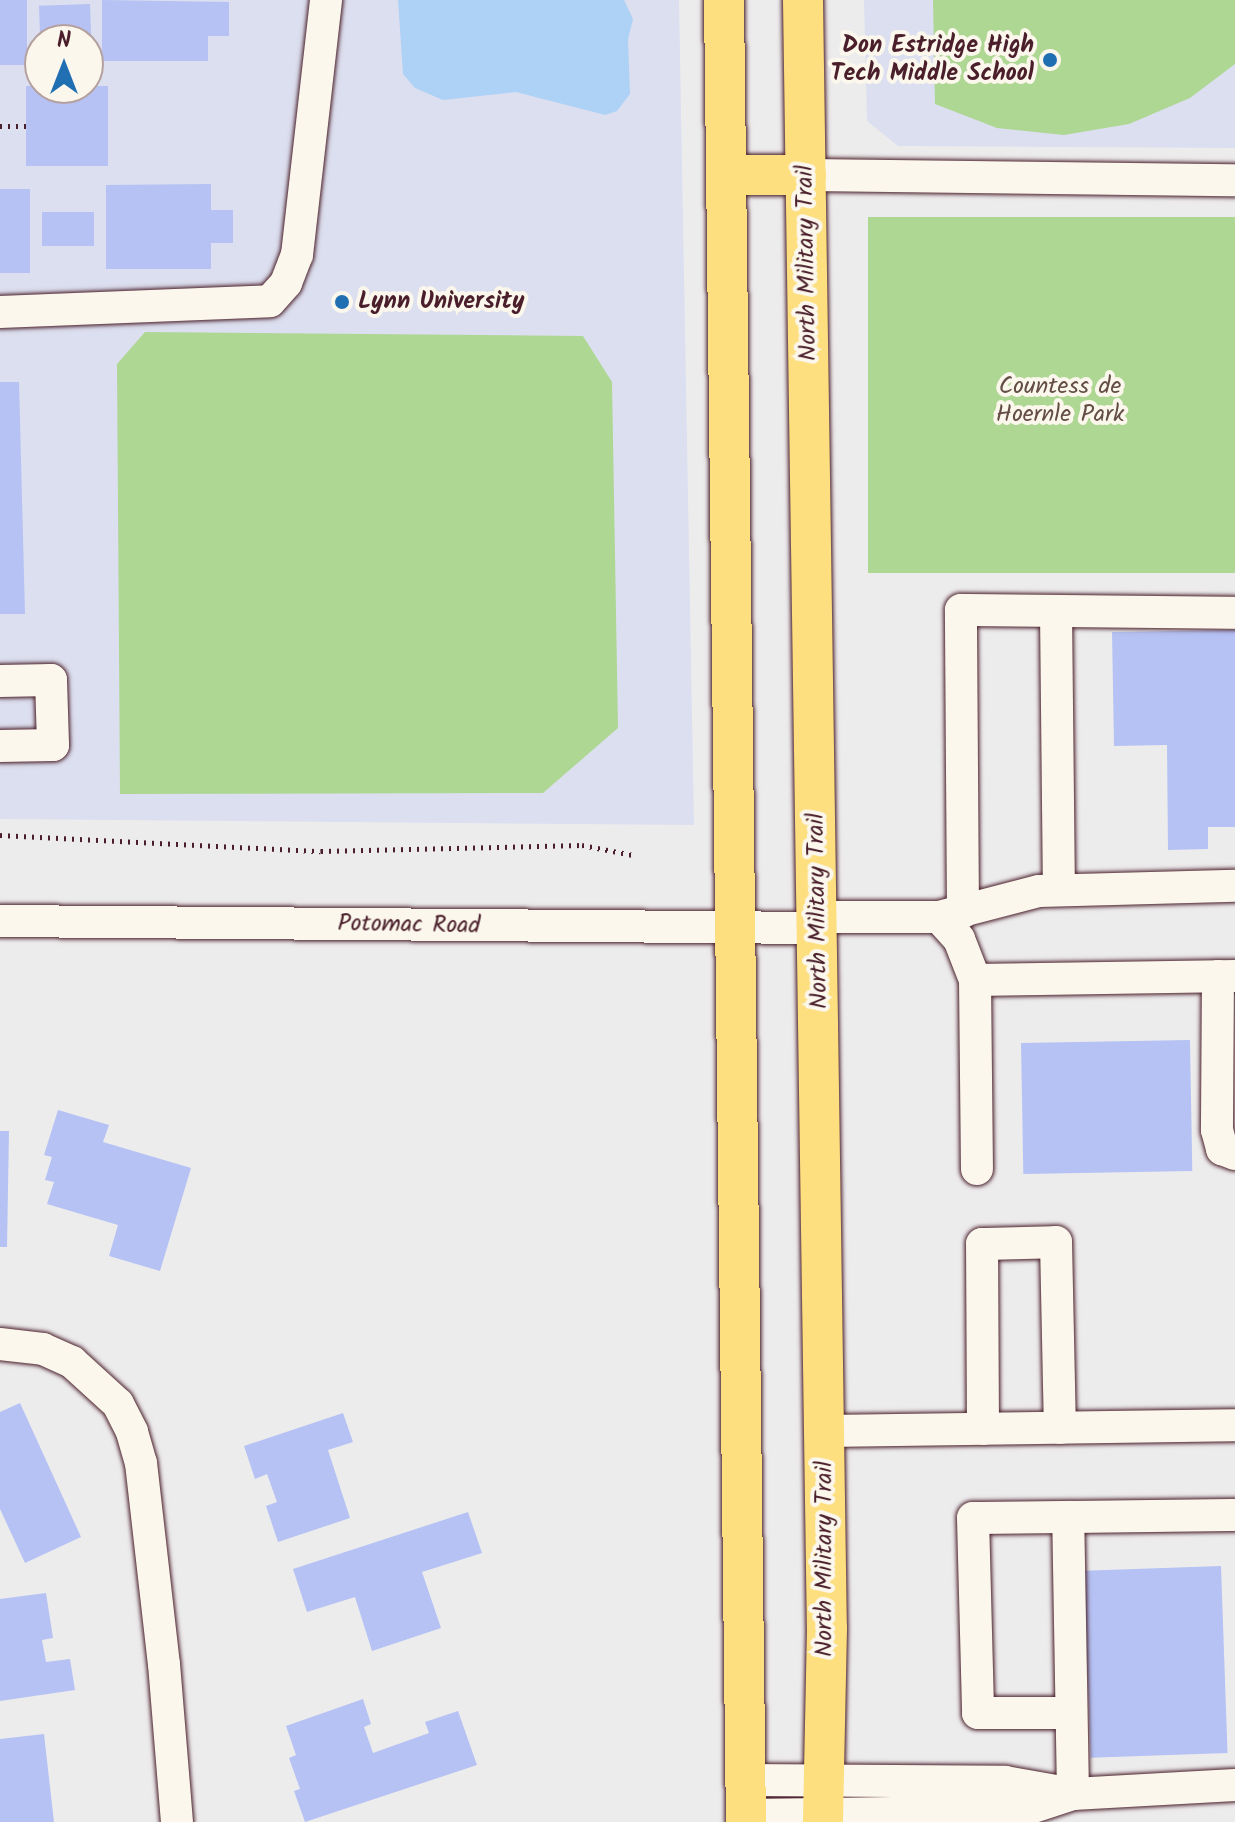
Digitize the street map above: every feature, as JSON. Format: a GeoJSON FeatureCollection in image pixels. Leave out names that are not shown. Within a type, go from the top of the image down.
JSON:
{"type":"FeatureCollection","features":[{"type":"Feature","properties":{"kind":"main road"},"geometry":{"type":"LineString","coordinates":[[724,0],[746,1806]]}},
{"type":"Feature","properties":{"kind":"main road","name":"North Military Trail"},"geometry":{"type":"LineString","coordinates":[[803,0],[824,1431],[824,1806]]}},
{"type":"Feature","properties":{"kind":"main road"},"geometry":{"type":"LineString","coordinates":[[727,175],[806,175]]}},
{"type":"Feature","properties":{"kind":"street"},"geometry":{"type":"LineString","coordinates":[[0,312],[270,301],[286,283],[297,255],[326,0]]}},
{"type":"Feature","properties":{"kind":"street"},"geometry":{"type":"LineString","coordinates":[[806,175],[1235,180]]}},
{"type":"Feature","properties":{"kind":"street"},"geometry":{"type":"LineString","coordinates":[[977,1169],[975,980],[951,915],[961,610],[1235,613]]}},
{"type":"Feature","properties":{"kind":"street"},"geometry":{"type":"LineString","coordinates":[[1056,611],[1059,890]]}},
{"type":"Feature","properties":{"kind":"street"},"geometry":{"type":"LineString","coordinates":[[0,681],[51,680],[53,745],[0,746]]}},
{"type":"Feature","properties":{"kind":"street","name":"Potomac Road"},"geometry":{"type":"LineString","coordinates":[[0,921],[737,928],[951,915],[1010,895],[1059,890],[1235,886]]}},
{"type":"Feature","properties":{"kind":"street"},"geometry":{"type":"LineString","coordinates":[[975,980],[1227,976],[1217,1130],[1222,1149],[1235,1154]]}},
{"type":"Feature","properties":{"kind":"street"},"geometry":{"type":"LineString","coordinates":[[983,1429],[982,1244],[1056,1242],[1060,1428]]}},
{"type":"Feature","properties":{"kind":"street"},"geometry":{"type":"LineString","coordinates":[[0,1344],[43,1349],[72,1362],[118,1404],[132,1432],[141,1463],[164,1664],[177,1822]]}},
{"type":"Feature","properties":{"kind":"street"},"geometry":{"type":"LineString","coordinates":[[824,1431],[1235,1425]]}},
{"type":"Feature","properties":{"kind":"street"},"geometry":{"type":"LineString","coordinates":[[1071,1713],[978,1713],[973,1518],[1235,1515]]}},
{"type":"Feature","properties":{"kind":"street"},"geometry":{"type":"LineString","coordinates":[[1068,1517],[1073,1794]]}},
{"type":"Feature","properties":{"kind":"street"},"geometry":{"type":"LineString","coordinates":[[824,1806],[1005,1782],[1073,1794],[1235,1785]]}},
{"type":"Feature","properties":{"kind":"street"},"geometry":{"type":"LineString","coordinates":[[746,1806],[824,1806],[1028,1816],[1073,1794]]}},
{"type":"Feature","properties":{"kind":"path"},"geometry":{"type":"LineString","coordinates":[[0,126],[26,126]]}},
{"type":"Feature","properties":{"kind":"path"},"geometry":{"type":"LineString","coordinates":[[0,835],[321,851],[582,845],[633,855]]}},
{"type":"Feature","properties":{"kind":"shaded area","name":"Lynn University"},"geometry":{"type":"Polygon","coordinates":[[[0,0],[679,0],[694,825],[0,819],[0,0]]]}},
{"type":"Feature","properties":{"kind":"shaded area","name":"Don Estridge High Tech Middle School"},"geometry":{"type":"Polygon","coordinates":[[[864,0],[1235,0],[1235,148],[898,146],[867,121],[864,0]]]}},
{"type":"Feature","properties":{"kind":"green space","name":"Don Estridge High Tech Middle School"},"geometry":{"type":"Polygon","coordinates":[[[933,0],[1235,0],[1235,64],[1190,98],[1129,124],[1064,135],[997,128],[935,104],[933,0]]]}},
{"type":"Feature","properties":{"kind":"green space","name":"Countess de Hoernle Park"},"geometry":{"type":"Polygon","coordinates":[[[868,217],[1235,217],[1235,573],[868,573],[868,217]]]}},
{"type":"Feature","properties":{"kind":"green space"},"geometry":{"type":"Polygon","coordinates":[[[145,332],[583,336],[612,382],[618,728],[543,793],[120,794],[117,364],[145,332]]]}},
{"type":"Feature","properties":{"kind":"water"},"geometry":{"type":"Polygon","coordinates":[[[398,0],[624,0],[633,19],[628,39],[630,94],[617,111],[605,115],[516,92],[443,100],[415,88],[403,74],[398,0]]]}},
{"type":"Feature","properties":{"kind":"building"},"geometry":{"type":"Polygon","coordinates":[[[0,0],[27,0],[24,65],[0,65],[0,0]]]}},
{"type":"Feature","properties":{"kind":"building"},"geometry":{"type":"Polygon","coordinates":[[[102,0],[229,2],[229,36],[208,36],[208,61],[104,61],[102,0]]]}},
{"type":"Feature","properties":{"kind":"building"},"geometry":{"type":"Polygon","coordinates":[[[90,4],[91,24],[40,24],[39,6],[90,4]]]}},
{"type":"Feature","properties":{"kind":"building"},"geometry":{"type":"Polygon","coordinates":[[[104,86],[108,86],[108,166],[26,166],[26,104],[104,104],[104,86]]]}},
{"type":"Feature","properties":{"kind":"building"},"geometry":{"type":"Polygon","coordinates":[[[211,184],[211,210],[233,210],[233,243],[211,243],[211,269],[106,269],[106,185],[211,184]]]}},
{"type":"Feature","properties":{"kind":"building"},"geometry":{"type":"Polygon","coordinates":[[[0,189],[30,189],[30,273],[0,273],[0,189]]]}},
{"type":"Feature","properties":{"kind":"building"},"geometry":{"type":"Polygon","coordinates":[[[42,212],[94,212],[94,246],[42,246],[42,212]]]}},
{"type":"Feature","properties":{"kind":"building"},"geometry":{"type":"Polygon","coordinates":[[[0,382],[19,382],[25,614],[0,614],[0,382]]]}},
{"type":"Feature","properties":{"kind":"building"},"geometry":{"type":"Polygon","coordinates":[[[1235,630],[1235,827],[1208,827],[1208,849],[1168,850],[1167,745],[1114,746],[1112,632],[1235,630]]]}},
{"type":"Feature","properties":{"kind":"building"},"geometry":{"type":"Polygon","coordinates":[[[1190,1040],[1192,1171],[1023,1174],[1021,1043],[1190,1040]]]}},
{"type":"Feature","properties":{"kind":"building"},"geometry":{"type":"Polygon","coordinates":[[[58,1110],[109,1125],[103,1142],[191,1168],[160,1271],[109,1256],[118,1225],[47,1204],[54,1182],[45,1180],[52,1157],[44,1155],[58,1110]]]}},
{"type":"Feature","properties":{"kind":"building"},"geometry":{"type":"Polygon","coordinates":[[[0,1131],[9,1131],[7,1247],[0,1247],[0,1131]]]}},
{"type":"Feature","properties":{"kind":"building"},"geometry":{"type":"Polygon","coordinates":[[[20,1403],[81,1537],[25,1563],[0,1509],[0,1412],[20,1403]]]}},
{"type":"Feature","properties":{"kind":"building"},"geometry":{"type":"Polygon","coordinates":[[[343,1413],[353,1442],[328,1450],[350,1518],[278,1542],[266,1506],[277,1502],[267,1474],[255,1479],[244,1446],[343,1413]]]}},
{"type":"Feature","properties":{"kind":"building"},"geometry":{"type":"Polygon","coordinates":[[[468,1512],[482,1553],[422,1572],[441,1628],[372,1651],[355,1597],[307,1612],[293,1569],[468,1512]]]}},
{"type":"Feature","properties":{"kind":"building"},"geometry":{"type":"Polygon","coordinates":[[[1221,1566],[1228,1753],[1091,1758],[1084,1571],[1221,1566]]]}},
{"type":"Feature","properties":{"kind":"building"},"geometry":{"type":"Polygon","coordinates":[[[46,1593],[53,1638],[42,1640],[46,1662],[70,1659],[75,1690],[0,1701],[0,1599],[46,1593]]]}},
{"type":"Feature","properties":{"kind":"building"},"geometry":{"type":"Polygon","coordinates":[[[363,1699],[371,1724],[364,1727],[373,1753],[429,1733],[425,1722],[458,1711],[477,1765],[305,1822],[294,1791],[300,1789],[289,1758],[296,1755],[286,1726],[363,1699]]]}},
{"type":"Feature","properties":{"kind":"building"},"geometry":{"type":"Polygon","coordinates":[[[44,1734],[54,1822],[0,1822],[0,1739],[44,1734]]]}},
{"type":"Feature","properties":{"kind":"place","name":"Don Estridge High Tech Middle School"},"geometry":{"type":"Point","coordinates":[1050,60]}},
{"type":"Feature","properties":{"kind":"place","name":"Lynn University"},"geometry":{"type":"Point","coordinates":[342,302]}}]}
